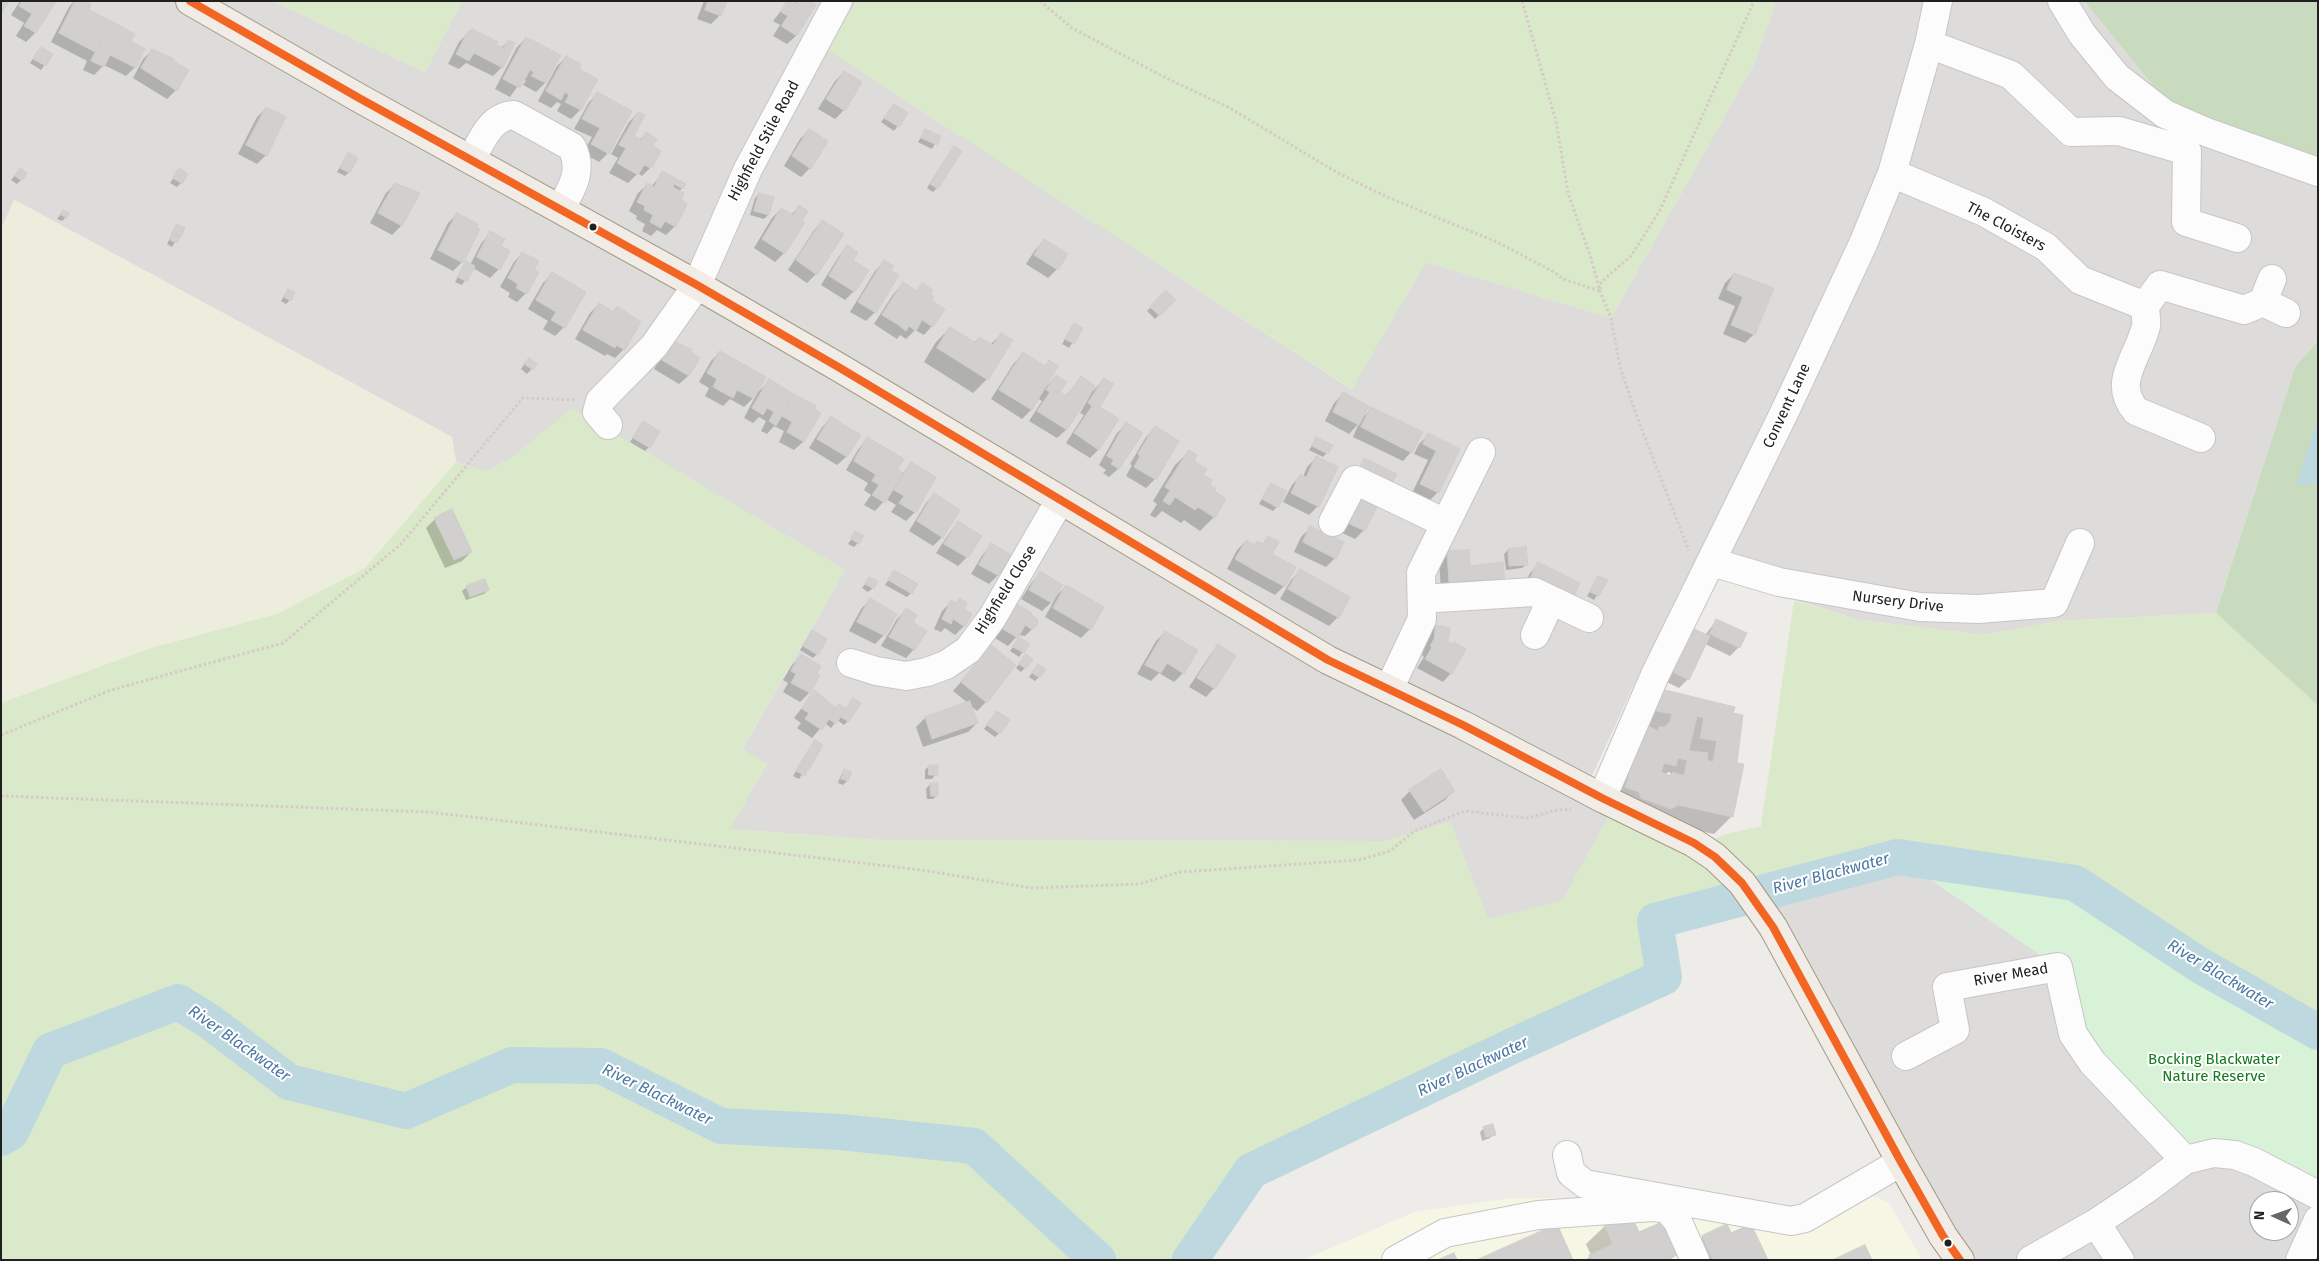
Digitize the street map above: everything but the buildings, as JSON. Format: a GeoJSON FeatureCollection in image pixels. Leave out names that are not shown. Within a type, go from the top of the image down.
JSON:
{"type":"FeatureCollection","features":[{"type":"Feature","properties":{"kind":"main road"},"geometry":{"type":"LineString","coordinates":[[190,1],[471,160],[697,284],[1328,660],[1463,725],[1602,798],[1694,843],[1715,857],[1742,883],[1773,927],[1901,1162],[1943,1236],[1960,1260]]}},
{"type":"Feature","properties":{"kind":"street","name":"Highfield Stile Road"},"geometry":{"type":"LineString","coordinates":[[604,413],[697,284],[748,169],[838,1]]}},
{"type":"Feature","properties":{"kind":"street","name":"Convent Lane"},"geometry":{"type":"LineString","coordinates":[[1602,798],[1655,675],[1712,562],[1859,253],[1892,173],[1929,44],[1938,1]]}},
{"type":"Feature","properties":{"kind":"street"},"geometry":{"type":"LineString","coordinates":[[2062,1],[2082,34],[2117,77],[2165,114],[2206,132],[2318,172]]}},
{"type":"Feature","properties":{"kind":"street"},"geometry":{"type":"LineString","coordinates":[[1929,44],[2010,75],[2071,132],[2119,130],[2187,151],[2186,222],[2237,238]]}},
{"type":"Feature","properties":{"kind":"street"},"geometry":{"type":"LineString","coordinates":[[471,160],[486,130],[506,116],[514,115],[572,146],[578,168],[574,185],[561,208]]}},
{"type":"Feature","properties":{"kind":"street","name":"The Cloisters"},"geometry":{"type":"LineString","coordinates":[[1892,173],[1984,212],[2046,247],[2080,280],[2145,306]]}},
{"type":"Feature","properties":{"kind":"street"},"geometry":{"type":"LineString","coordinates":[[2201,438],[2136,411],[2128,402],[2124,392],[2125,380],[2146,325],[2145,306],[2160,285],[2266,301]]}},
{"type":"Feature","properties":{"kind":"street"},"geometry":{"type":"LineString","coordinates":[[1390,689],[1422,619],[1421,573],[1481,452]]}},
{"type":"Feature","properties":{"kind":"street"},"geometry":{"type":"LineString","coordinates":[[1333,522],[1355,480],[1445,523]]}},
{"type":"Feature","properties":{"kind":"street","name":"Highfield Close"},"geometry":{"type":"LineString","coordinates":[[851,663],[876,671],[906,676],[928,672],[946,665],[968,650],[992,618],[1060,500]]}},
{"type":"Feature","properties":{"kind":"street","name":"Nursery Drive"},"geometry":{"type":"LineString","coordinates":[[1712,562],[1778,582],[1920,608],[1978,609],[2054,603],[2080,543]]}},
{"type":"Feature","properties":{"kind":"street"},"geometry":{"type":"LineString","coordinates":[[1422,599],[1534,592],[1590,618]]}},
{"type":"Feature","properties":{"kind":"street"},"geometry":{"type":"LineString","coordinates":[[1536,634],[1551,600]]}},
{"type":"Feature","properties":{"kind":"street","name":"River Mead"},"geometry":{"type":"LineString","coordinates":[[1906,1056],[1955,1030],[1947,987],[2058,967],[2073,1034],[2092,1062],[2185,1160]]}},
{"type":"Feature","properties":{"kind":"street"},"geometry":{"type":"LineString","coordinates":[[2031,1260],[2096,1223],[2185,1160],[2214,1152],[2234,1155],[2254,1162],[2318,1194]]}},
{"type":"Feature","properties":{"kind":"street"},"geometry":{"type":"LineString","coordinates":[[1567,1155],[1571,1173],[1585,1184],[1792,1221],[1805,1218],[1901,1162]]}},
{"type":"Feature","properties":{"kind":"street"},"geometry":{"type":"LineString","coordinates":[[1396,1260],[1445,1233],[1538,1215],[1653,1207],[1667,1209],[1677,1220],[1696,1260]]}},
{"type":"Feature","properties":{"kind":"street"},"geometry":{"type":"LineString","coordinates":[[2300,1260],[2318,1220]]}},
{"type":"Feature","properties":{"kind":"street"},"geometry":{"type":"LineString","coordinates":[[2096,1223],[2120,1260]]}},
{"type":"Feature","properties":{"kind":"path"},"geometry":{"type":"LineString","coordinates":[[1040,1],[1072,28],[1168,79],[1228,107],[1338,173],[1387,197],[1497,242],[1554,272],[1563,279],[1600,291]]}},
{"type":"Feature","properties":{"kind":"path"},"geometry":{"type":"LineString","coordinates":[[1522,1],[1556,121],[1568,193],[1590,255],[1600,291],[1611,318],[1620,367],[1637,417],[1690,553],[1712,562]]}},
{"type":"Feature","properties":{"kind":"path"},"geometry":{"type":"LineString","coordinates":[[1600,291],[1601,282],[1631,256],[1660,210],[1754,1]]}},
{"type":"Feature","properties":{"kind":"path"},"geometry":{"type":"LineString","coordinates":[[1,735],[111,690],[283,643],[401,544],[524,398],[604,413]]}},
{"type":"Feature","properties":{"kind":"path"},"geometry":{"type":"LineString","coordinates":[[1,796],[429,812],[920,870],[1032,888],[1139,884],[1180,872],[1359,860],[1390,851],[1414,831],[1465,811],[1527,818],[1556,810],[1574,809]]}},
{"type":"Feature","properties":{"kind":"shaded area"},"geometry":{"type":"Polygon","coordinates":[[[1,1],[272,1],[425,72],[462,1],[857,1],[827,49],[1351,389],[1426,262],[1611,318],[1754,64],[1776,1],[2084,1],[2177,115],[2318,158],[2318,341],[2295,367],[2216,613],[2059,621],[1983,635],[1860,620],[1692,569],[1630,693],[1591,778],[1609,815],[1562,902],[1488,919],[1450,822],[1385,841],[879,840],[729,829],[767,764],[742,750],[845,570],[572,409],[512,457],[487,472],[456,462],[452,437],[15,200],[1,229],[1,1]]]}},
{"type":"Feature","properties":{"kind":"shaded area"},"geometry":{"type":"Polygon","coordinates":[[[14,200],[452,437],[456,462],[365,568],[277,614],[151,648],[1,704],[1,229],[14,200]]]}},
{"type":"Feature","properties":{"kind":"shaded area"},"geometry":{"type":"Polygon","coordinates":[[[1898,857],[2058,967],[2214,1153],[2318,1196],[2318,1260],[1965,1260],[1761,899],[1898,857]]]}},
{"type":"Feature","properties":{"kind":"shaded area"},"geometry":{"type":"Polygon","coordinates":[[[1877,1197],[1889,1203],[1922,1260],[1303,1260],[1414,1212],[1512,1198],[1577,1198],[1805,1232],[1862,1198],[1877,1197]]]}},
{"type":"Feature","properties":{"kind":"green space"},"geometry":{"type":"Polygon","coordinates":[[[272,1],[462,1],[425,72],[272,1]]]}},
{"type":"Feature","properties":{"kind":"green space"},"geometry":{"type":"Polygon","coordinates":[[[857,1],[1776,1],[1754,64],[1611,318],[1426,262],[1352,389],[827,50],[857,1]]]}},
{"type":"Feature","properties":{"kind":"green space"},"geometry":{"type":"Polygon","coordinates":[[[2084,1],[2318,1],[2318,158],[2177,115],[2084,1]]]}},
{"type":"Feature","properties":{"kind":"green space"},"geometry":{"type":"Polygon","coordinates":[[[2318,341],[2318,1196],[2058,967],[1898,857],[1655,921],[1664,977],[1508,1048],[1251,1171],[1190,1260],[1,1260],[1,703],[151,648],[277,614],[365,568],[456,462],[487,472],[512,457],[572,408],[845,570],[742,749],[767,764],[730,829],[879,840],[1385,841],[1450,822],[1488,919],[1562,901],[1609,815],[1696,849],[1723,835],[1761,826],[1794,601],[1860,620],[1983,635],[2059,621],[2216,613],[2227,576],[2318,341]]]}},
{"type":"Feature","properties":{"kind":"green space"},"geometry":{"type":"Polygon","coordinates":[[[2318,341],[2318,705],[2216,613],[2295,367],[2318,341]]]}},
{"type":"Feature","properties":{"kind":"green space","name":"Bocking Blackwater Nature Reserve"},"geometry":{"type":"Polygon","coordinates":[[[1898,857],[2075,883],[2201,966],[2318,1032],[2318,1196],[2254,1162],[2185,1160],[2092,1062],[2058,967],[1898,857]]]}},
{"type":"Feature","properties":{"kind":"water"},"geometry":{"type":"Polygon","coordinates":[[[2318,415],[2318,484],[2297,485],[2318,415]]]}},
{"type":"Feature","properties":{"kind":"waterway","name":"River Blackwater"},"geometry":{"type":"LineString","coordinates":[[1190,1260],[1251,1171],[1508,1048],[1664,977],[1655,921],[1898,857],[2075,883],[2201,966],[2318,1032]]}},
{"type":"Feature","properties":{"kind":"waterway","name":"River Blackwater"},"geometry":{"type":"LineString","coordinates":[[1,1138],[11,1132],[50,1051],[178,1002],[209,1021],[289,1082],[406,1111],[512,1065],[601,1066],[721,1126],[841,1132],[974,1146],[1098,1260]]}},
{"type":"Feature","properties":{"kind":"transit line"},"geometry":{"type":"LineString","coordinates":[[190,1],[359,98],[697,285],[840,368],[1328,660],[1463,725],[1602,798],[1694,843],[1715,857],[1742,883],[1773,927],[1901,1162],[1943,1236],[1960,1260]]}}]}
